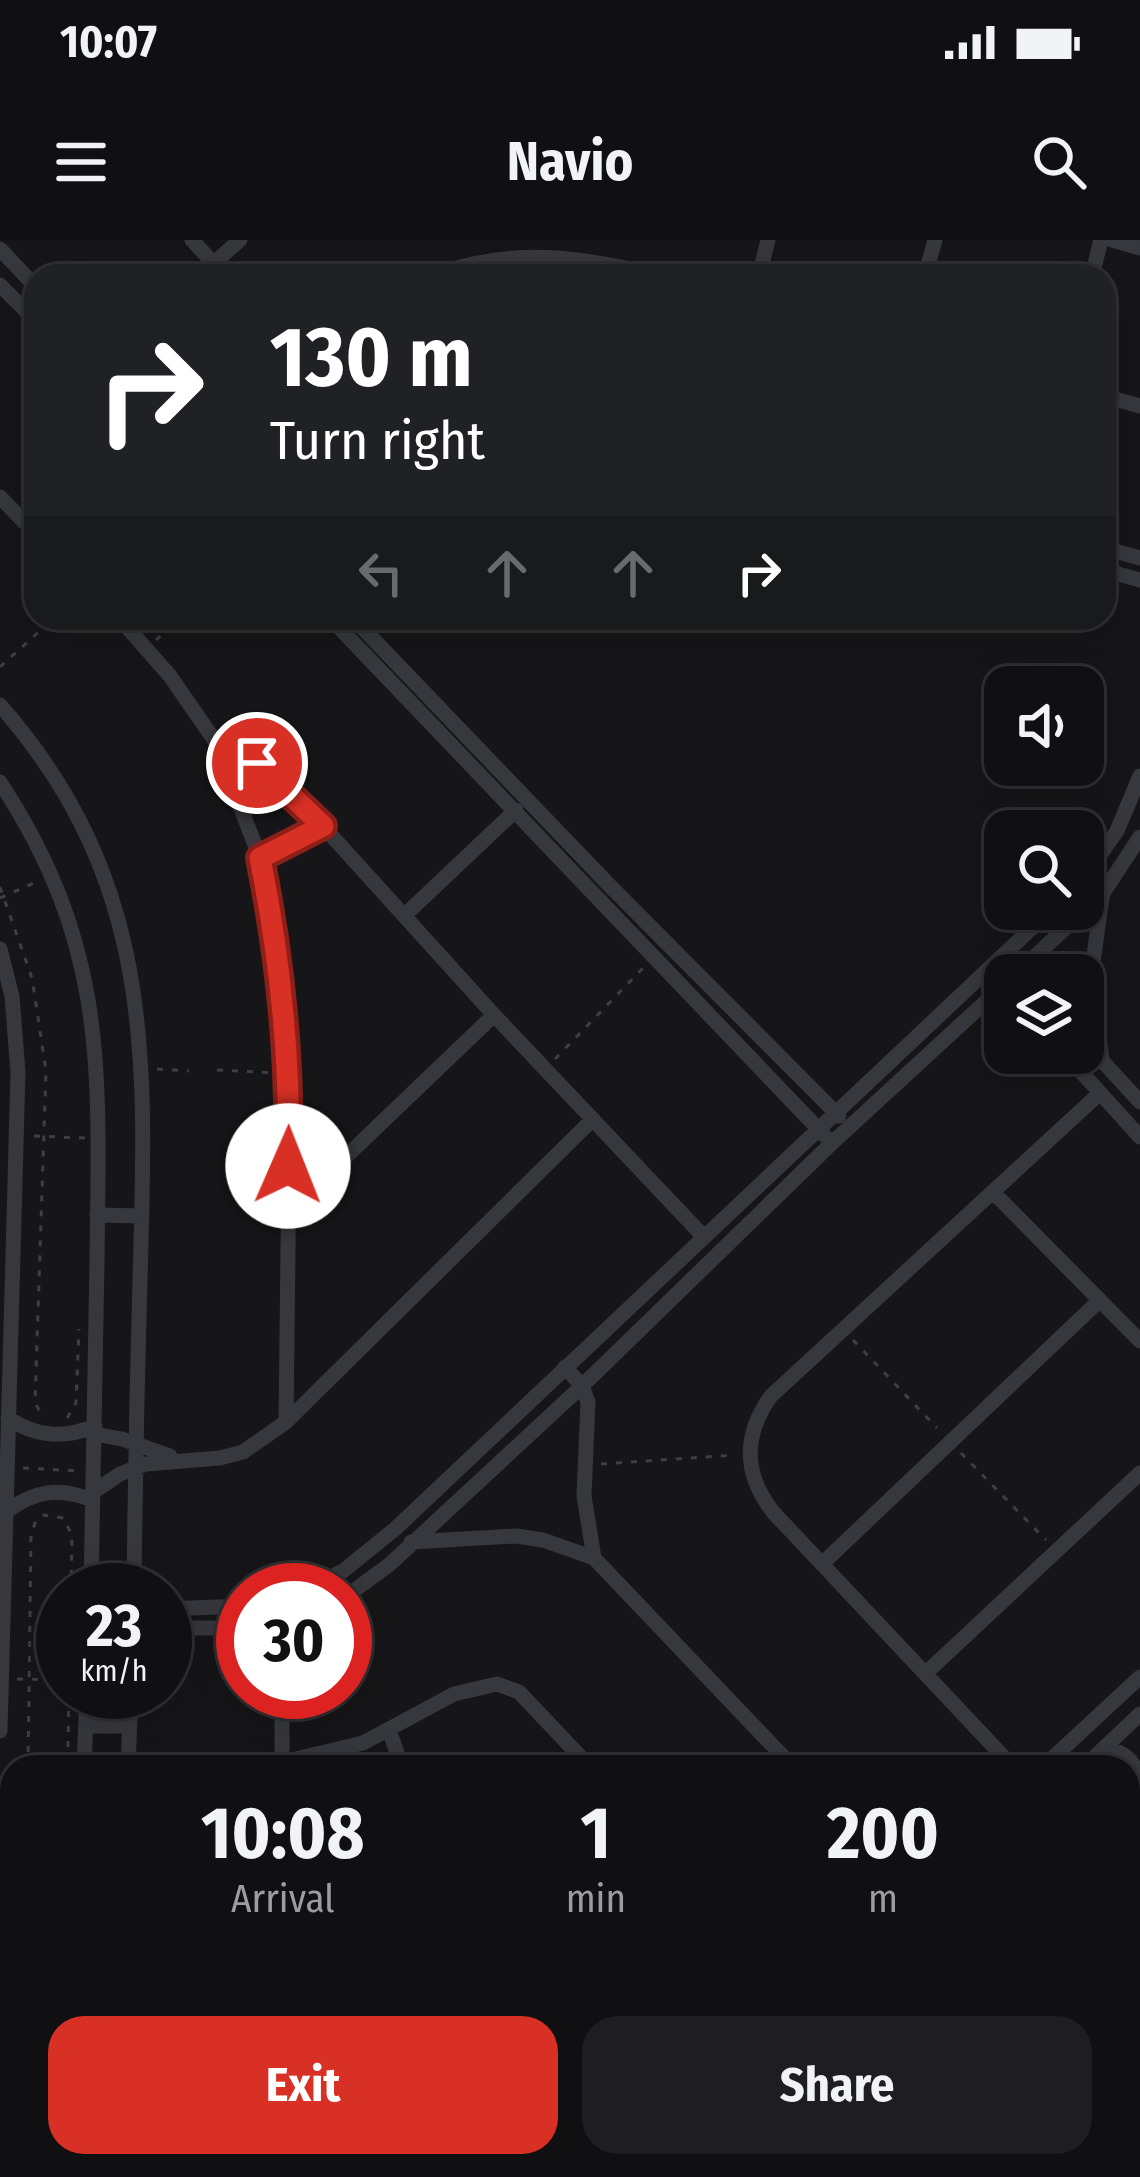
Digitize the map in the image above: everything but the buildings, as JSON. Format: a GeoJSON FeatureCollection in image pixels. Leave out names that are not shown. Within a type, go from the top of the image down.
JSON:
{"type":"FeatureCollection","features":[{"type":"Feature","properties":{"kind":"street"},"geometry":{"type":"LineString","coordinates":[[191,240],[213,264]]}},
{"type":"Feature","properties":{"kind":"street"},"geometry":{"type":"LineString","coordinates":[[1112,240],[1140,248]]}},
{"type":"Feature","properties":{"kind":"street"},"geometry":{"type":"LineString","coordinates":[[0,249],[24,274]]}},
{"type":"Feature","properties":{"kind":"street"},"geometry":{"type":"LineString","coordinates":[[465,264],[518,255],[568,256],[607,264]]}},
{"type":"Feature","properties":{"kind":"street"},"geometry":{"type":"LineString","coordinates":[[0,285],[24,309]]}},
{"type":"Feature","properties":{"kind":"street"},"geometry":{"type":"LineString","coordinates":[[0,497],[24,522]]}},
{"type":"Feature","properties":{"kind":"street"},"geometry":{"type":"LineString","coordinates":[[128,630],[215,740],[260,858],[274,929],[290,1073],[286,1422]]}},
{"type":"Feature","properties":{"kind":"street"},"geometry":{"type":"LineString","coordinates":[[342,630],[832,1143]]}},
{"type":"Feature","properties":{"kind":"street"},"geometry":{"type":"LineString","coordinates":[[365,630],[612,888],[850,1126]]}},
{"type":"Feature","properties":{"kind":"street"},"geometry":{"type":"LineString","coordinates":[[0,705],[48,768],[99,864],[130,964],[143,1069],[134,1563]]}},
{"type":"Feature","properties":{"kind":"street"},"geometry":{"type":"LineString","coordinates":[[215,740],[275,777],[704,1237]]}},
{"type":"Feature","properties":{"kind":"street"},"geometry":{"type":"LineString","coordinates":[[1104,849],[1140,776]]}},
{"type":"Feature","properties":{"kind":"street"},"geometry":{"type":"LineString","coordinates":[[0,782],[53,875],[77,941],[92,1004],[98,1069],[92,1138],[97,1215],[92,1563]]}},
{"type":"Feature","properties":{"kind":"street"},"geometry":{"type":"LineString","coordinates":[[406,914],[516,811]]}},
{"type":"Feature","properties":{"kind":"street"},"geometry":{"type":"LineString","coordinates":[[260,858],[323,826]]}},
{"type":"Feature","properties":{"kind":"street"},"geometry":{"type":"LineString","coordinates":[[1104,891],[1140,836]]}},
{"type":"Feature","properties":{"kind":"street"},"geometry":{"type":"LineString","coordinates":[[352,1563],[395,1529],[1030,930]]}},
{"type":"Feature","properties":{"kind":"street"},"geometry":{"type":"LineString","coordinates":[[1046,954],[1068,930]]}},
{"type":"Feature","properties":{"kind":"street"},"geometry":{"type":"LineString","coordinates":[[0,950],[17,1034],[0,1731]]}},
{"type":"Feature","properties":{"kind":"street"},"geometry":{"type":"LineString","coordinates":[[372,1579],[582,1386],[850,1126],[984,1012]]}},
{"type":"Feature","properties":{"kind":"street"},"geometry":{"type":"LineString","coordinates":[[287,1213],[494,1015]]}},
{"type":"Feature","properties":{"kind":"street"},"geometry":{"type":"LineString","coordinates":[[1104,1062],[1140,1102]]}},
{"type":"Feature","properties":{"kind":"street"},"geometry":{"type":"LineString","coordinates":[[1083,1074],[1140,1138]]}},
{"type":"Feature","properties":{"kind":"street"},"geometry":{"type":"LineString","coordinates":[[1002,1755],[760,1495],[748,1455],[751,1433],[771,1396],[1100,1093]]}},
{"type":"Feature","properties":{"kind":"street"},"geometry":{"type":"LineString","coordinates":[[6,1511],[47,1491],[93,1496],[136,1467],[243,1452],[286,1422],[593,1119]]}},
{"type":"Feature","properties":{"kind":"street"},"geometry":{"type":"LineString","coordinates":[[993,1192],[1140,1341]]}},
{"type":"Feature","properties":{"kind":"street"},"geometry":{"type":"LineString","coordinates":[[97,1215],[142,1216]]}},
{"type":"Feature","properties":{"kind":"street"},"geometry":{"type":"LineString","coordinates":[[824,1562],[1100,1300]]}},
{"type":"Feature","properties":{"kind":"street"},"geometry":{"type":"LineString","coordinates":[[566,1367],[582,1386],[589,1412],[584,1466],[594,1558]]}},
{"type":"Feature","properties":{"kind":"street"},"geometry":{"type":"LineString","coordinates":[[8,1418],[37,1433],[95,1430],[178,1459]]}},
{"type":"Feature","properties":{"kind":"street"},"geometry":{"type":"LineString","coordinates":[[927,1672],[1140,1473]]}},
{"type":"Feature","properties":{"kind":"street"},"geometry":{"type":"LineString","coordinates":[[395,1529],[412,1543],[462,1536],[516,1536],[594,1558],[782,1755]]}},
{"type":"Feature","properties":{"kind":"street"},"geometry":{"type":"LineString","coordinates":[[1056,1755],[1140,1677]]}},
{"type":"Feature","properties":{"kind":"street"},"geometry":{"type":"LineString","coordinates":[[317,1755],[363,1743],[454,1694],[497,1684],[519,1691],[579,1755]]}},
{"type":"Feature","properties":{"kind":"street"},"geometry":{"type":"LineString","coordinates":[[1097,1755],[1140,1714]]}},
{"type":"Feature","properties":{"kind":"street"},"geometry":{"type":"LineString","coordinates":[[85,1755],[86,1719]]}},
{"type":"Feature","properties":{"kind":"street"},"geometry":{"type":"LineString","coordinates":[[129,1755],[130,1719]]}},
{"type":"Feature","properties":{"kind":"street"},"geometry":{"type":"LineString","coordinates":[[282,1719],[283,1755]]}},
{"type":"Feature","properties":{"kind":"street"},"geometry":{"type":"LineString","coordinates":[[86,1726],[130,1726]]}},
{"type":"Feature","properties":{"kind":"street"},"geometry":{"type":"LineString","coordinates":[[389,1730],[398,1755]]}},
{"type":"Feature","properties":{"kind":"street"},"geometry":{"type":"LineString","coordinates":[[1104,1748],[1123,1755]]}},
{"type":"Feature","properties":{"kind":"path"},"geometry":{"type":"LineString","coordinates":[[0,667],[41,630]]}},
{"type":"Feature","properties":{"kind":"path"},"geometry":{"type":"LineString","coordinates":[[146,650],[167,630]]}},
{"type":"Feature","properties":{"kind":"path"},"geometry":{"type":"LineString","coordinates":[[2,897],[53,875]]}},
{"type":"Feature","properties":{"kind":"path"},"geometry":{"type":"LineString","coordinates":[[0,887],[25,950],[46,1071],[35,1402],[39,1414],[53,1421],[68,1418],[75,1408],[80,1315]]}},
{"type":"Feature","properties":{"kind":"path"},"geometry":{"type":"LineString","coordinates":[[545,1069],[654,957]]}},
{"type":"Feature","properties":{"kind":"path"},"geometry":{"type":"LineString","coordinates":[[143,1069],[189,1071]]}},
{"type":"Feature","properties":{"kind":"path"},"geometry":{"type":"LineString","coordinates":[[217,1070],[290,1073]]}},
{"type":"Feature","properties":{"kind":"path"},"geometry":{"type":"LineString","coordinates":[[16,1136],[92,1138],[86,1124]]}},
{"type":"Feature","properties":{"kind":"path"},"geometry":{"type":"LineString","coordinates":[[584,1466],[748,1455]]}},
{"type":"Feature","properties":{"kind":"path"},"geometry":{"type":"LineString","coordinates":[[7,1467],[93,1471]]}},
{"type":"Feature","properties":{"kind":"path"},"geometry":{"type":"LineString","coordinates":[[28,1755],[31,1535],[44,1515],[63,1518],[71,1528],[71,1563]]}},
{"type":"Feature","properties":{"kind":"path"},"geometry":{"type":"LineString","coordinates":[[2,1679],[36,1679]]}},
{"type":"Feature","properties":{"kind":"path"},"geometry":{"type":"LineString","coordinates":[[68,1748],[69,1719]]}},
{"type":"Feature","properties":{"kind":"route"},"geometry":{"type":"LineString","coordinates":[[257,763],[323,826],[260,858],[274,929],[290,1073],[288,1166]]}}]}
